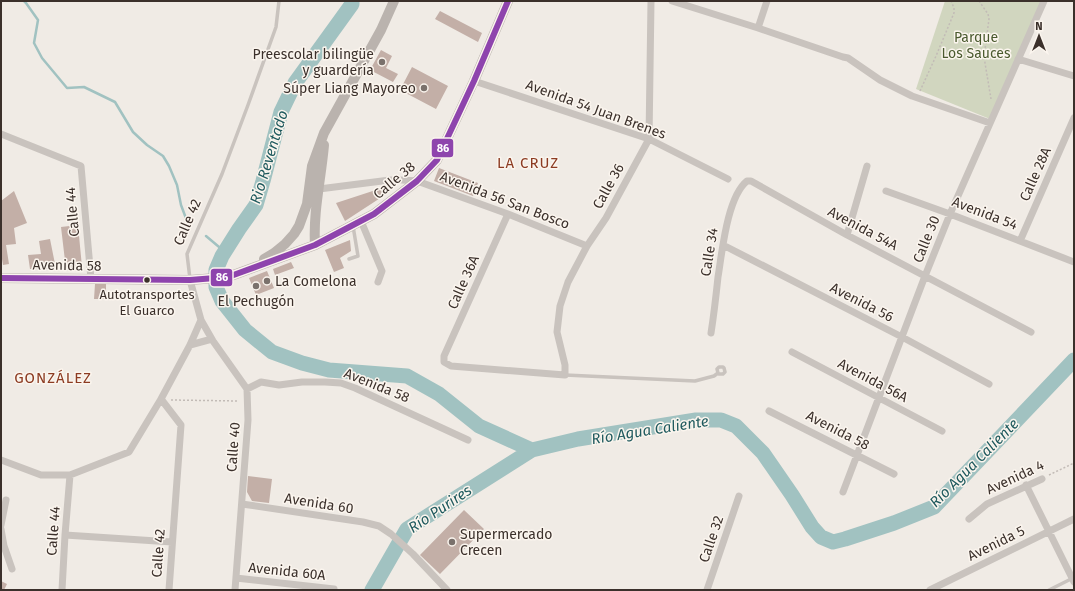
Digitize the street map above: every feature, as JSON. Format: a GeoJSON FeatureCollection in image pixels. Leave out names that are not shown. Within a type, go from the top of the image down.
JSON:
{"type":"FeatureCollection","features":[{"type":"Feature","properties":{"kind":"main road"},"geometry":{"type":"LineString","coordinates":[[226,277],[257,263],[274,252],[285,244],[299,226],[307,204],[312,166],[324,133],[381,30],[394,1]]}},
{"type":"Feature","properties":{"kind":"main road","name":"Calle 38"},"geometry":{"type":"LineString","coordinates":[[226,277],[315,245],[374,214],[417,180],[437,160],[508,1]]}},
{"type":"Feature","properties":{"kind":"main road"},"geometry":{"type":"LineString","coordinates":[[315,245],[314,229],[323,158],[324,133]]}},
{"type":"Feature","properties":{"kind":"main road","name":"Avenida 58"},"geometry":{"type":"LineString","coordinates":[[1,278],[195,280],[226,277]]}},
{"type":"Feature","properties":{"kind":"street","name":"Calle 36"},"geometry":{"type":"LineString","coordinates":[[565,375],[565,365],[557,332],[560,306],[568,282],[587,246],[606,218],[649,139],[650,1]]}},
{"type":"Feature","properties":{"kind":"street"},"geometry":{"type":"LineString","coordinates":[[672,1],[848,58],[880,80],[917,98],[990,123]]}},
{"type":"Feature","properties":{"kind":"street"},"geometry":{"type":"LineString","coordinates":[[758,28],[767,1]]}},
{"type":"Feature","properties":{"kind":"street","name":"Calle 30"},"geometry":{"type":"LineString","coordinates":[[844,492],[925,276],[950,214],[1044,1]]}},
{"type":"Feature","properties":{"kind":"street"},"geometry":{"type":"LineString","coordinates":[[1018,59],[1074,76]]}},
{"type":"Feature","properties":{"kind":"street","name":"Avenida 54 Juan Brenes"},"geometry":{"type":"LineString","coordinates":[[474,80],[649,139],[728,179]]}},
{"type":"Feature","properties":{"kind":"street","name":"Calle 28A"},"geometry":{"type":"LineString","coordinates":[[1020,241],[1074,118]]}},
{"type":"Feature","properties":{"kind":"street","name":"Calle 44"},"geometry":{"type":"LineString","coordinates":[[1,134],[80,166],[91,279]]}},
{"type":"Feature","properties":{"kind":"street"},"geometry":{"type":"LineString","coordinates":[[847,235],[867,166]]}},
{"type":"Feature","properties":{"kind":"street","name":"Avenida 56 San Bosco"},"geometry":{"type":"LineString","coordinates":[[319,189],[390,180],[417,180],[508,214],[587,246]]}},
{"type":"Feature","properties":{"kind":"street","name":"Avenida 54A"},"geometry":{"type":"LineString","coordinates":[[747,181],[751,181],[847,235],[1031,332]]}},
{"type":"Feature","properties":{"kind":"street","name":"Calle 34"},"geometry":{"type":"LineString","coordinates":[[711,333],[728,216],[735,198],[747,181]]}},
{"type":"Feature","properties":{"kind":"street","name":"Avenida 54"},"geometry":{"type":"LineString","coordinates":[[886,191],[1074,262]]}},
{"type":"Feature","properties":{"kind":"street","name":"Calle 36A"},"geometry":{"type":"LineString","coordinates":[[508,214],[444,356],[444,362],[451,366],[565,375]]}},
{"type":"Feature","properties":{"kind":"street"},"geometry":{"type":"LineString","coordinates":[[357,223],[382,271],[378,282]]}},
{"type":"Feature","properties":{"kind":"street","name":"Avenida 56"},"geometry":{"type":"LineString","coordinates":[[723,245],[902,337],[989,384]]}},
{"type":"Feature","properties":{"kind":"street","name":"Calle 42"},"geometry":{"type":"LineString","coordinates":[[195,280],[201,320]]}},
{"type":"Feature","properties":{"kind":"street"},"geometry":{"type":"LineString","coordinates":[[201,320],[212,339],[247,388]]}},
{"type":"Feature","properties":{"kind":"street"},"geometry":{"type":"LineString","coordinates":[[1,460],[41,475],[70,475],[129,452],[161,400],[190,345],[201,320]]}},
{"type":"Feature","properties":{"kind":"street"},"geometry":{"type":"LineString","coordinates":[[190,345],[212,339]]}},
{"type":"Feature","properties":{"kind":"street","name":"Avenida 56A"},"geometry":{"type":"LineString","coordinates":[[792,352],[942,431]]}},
{"type":"Feature","properties":{"kind":"street","name":"Avenida 58"},"geometry":{"type":"LineString","coordinates":[[247,388],[261,382],[279,385],[302,382],[341,383],[468,440]]}},
{"type":"Feature","properties":{"kind":"street","name":"Calle 40"},"geometry":{"type":"LineString","coordinates":[[235,590],[248,420],[247,388]]}},
{"type":"Feature","properties":{"kind":"street","name":"Calle 42"},"geometry":{"type":"LineString","coordinates":[[161,400],[181,424],[169,590]]}},
{"type":"Feature","properties":{"kind":"street","name":"Avenida 58"},"geometry":{"type":"LineString","coordinates":[[768,411],[894,474]]}},
{"type":"Feature","properties":{"kind":"street","name":"Calle 44"},"geometry":{"type":"LineString","coordinates":[[62,590],[70,475]]}},
{"type":"Feature","properties":{"kind":"street","name":"Avenida 4"},"geometry":{"type":"LineString","coordinates":[[969,519],[986,504],[1042,479]]}},
{"type":"Feature","properties":{"kind":"street"},"geometry":{"type":"LineString","coordinates":[[1026,485],[1073,579]]}},
{"type":"Feature","properties":{"kind":"street","name":"Calle 32"},"geometry":{"type":"LineString","coordinates":[[707,590],[739,496]]}},
{"type":"Feature","properties":{"kind":"street"},"geometry":{"type":"LineString","coordinates":[[1,525],[6,500]]}},
{"type":"Feature","properties":{"kind":"street","name":"Avenida 60"},"geometry":{"type":"LineString","coordinates":[[242,504],[362,522],[379,526],[391,534],[413,554],[447,590]]}},
{"type":"Feature","properties":{"kind":"street","name":"Avenida 5"},"geometry":{"type":"LineString","coordinates":[[930,590],[1074,519]]}},
{"type":"Feature","properties":{"kind":"street"},"geometry":{"type":"LineString","coordinates":[[1,529],[2,546],[12,569]]}},
{"type":"Feature","properties":{"kind":"street"},"geometry":{"type":"LineString","coordinates":[[65,535],[172,542]]}},
{"type":"Feature","properties":{"kind":"street","name":"Avenida 60A"},"geometry":{"type":"LineString","coordinates":[[236,578],[334,589]]}},
{"type":"Feature","properties":{"kind":"lane","name":"Calle 42"},"geometry":{"type":"LineString","coordinates":[[195,280],[187,254],[222,174],[248,105],[276,27],[279,1]]}},
{"type":"Feature","properties":{"kind":"lane"},"geometry":{"type":"LineString","coordinates":[[349,259],[358,256],[357,223]]}},
{"type":"Feature","properties":{"kind":"lane"},"geometry":{"type":"LineString","coordinates":[[565,375],[695,381],[714,376],[718,373]]}},
{"type":"Feature","properties":{"kind":"lane"},"geometry":{"type":"LineString","coordinates":[[1049,590],[1073,579]]}},
{"type":"Feature","properties":{"kind":"path"},"geometry":{"type":"LineString","coordinates":[[917,98],[954,13],[954,8],[951,1]]}},
{"type":"Feature","properties":{"kind":"path"},"geometry":{"type":"LineString","coordinates":[[979,1],[989,18],[984,57],[992,102],[995,95]]}},
{"type":"Feature","properties":{"kind":"path"},"geometry":{"type":"LineString","coordinates":[[161,400],[247,402]]}},
{"type":"Feature","properties":{"kind":"path","name":"Avenida 4"},"geometry":{"type":"LineString","coordinates":[[1042,479],[1074,463]]}},
{"type":"Feature","properties":{"kind":"green space","name":"Parque Los Sauces"},"geometry":{"type":"Polygon","coordinates":[[[945,1],[1044,1],[990,119],[916,89],[945,1]]]}},
{"type":"Feature","properties":{"kind":"building"},"geometry":{"type":"Polygon","coordinates":[[[440,11],[482,33],[478,42],[435,19],[440,11]]]}},
{"type":"Feature","properties":{"kind":"building","name":"Preescolar bilingüe y guardería"},"geometry":{"type":"Polygon","coordinates":[[[381,50],[392,56],[386,68],[398,74],[393,82],[370,70],[381,50]]]}},
{"type":"Feature","properties":{"kind":"building","name":"Súper Liang Mayoreo"},"geometry":{"type":"Polygon","coordinates":[[[412,67],[448,86],[436,109],[400,90],[412,67]]]}},
{"type":"Feature","properties":{"kind":"building"},"geometry":{"type":"Polygon","coordinates":[[[439,168],[478,183],[473,196],[434,181],[439,168]]]}},
{"type":"Feature","properties":{"kind":"building"},"geometry":{"type":"Polygon","coordinates":[[[388,186],[391,191],[345,221],[336,203],[388,186]]]}},
{"type":"Feature","properties":{"kind":"building"},"geometry":{"type":"Polygon","coordinates":[[[14,191],[27,223],[14,228],[16,244],[6,245],[9,264],[3,265],[1,253],[1,201],[14,191]]]}},
{"type":"Feature","properties":{"kind":"building"},"geometry":{"type":"Polygon","coordinates":[[[78,225],[82,267],[66,269],[61,227],[78,225]]]}},
{"type":"Feature","properties":{"kind":"building"},"geometry":{"type":"Polygon","coordinates":[[[50,239],[56,269],[30,269],[28,255],[41,254],[39,241],[50,239]]]}},
{"type":"Feature","properties":{"kind":"building"},"geometry":{"type":"Polygon","coordinates":[[[350,240],[351,251],[340,258],[344,268],[334,272],[325,250],[350,240]]]}},
{"type":"Feature","properties":{"kind":"building"},"geometry":{"type":"Polygon","coordinates":[[[291,262],[294,268],[275,275],[273,269],[291,262]]]}},
{"type":"Feature","properties":{"kind":"building"},"geometry":{"type":"Polygon","coordinates":[[[267,271],[274,288],[256,295],[249,278],[267,271]]]}},
{"type":"Feature","properties":{"kind":"building"},"geometry":{"type":"Polygon","coordinates":[[[95,284],[106,284],[106,299],[94,299],[95,284]]]}},
{"type":"Feature","properties":{"kind":"building"},"geometry":{"type":"Polygon","coordinates":[[[248,476],[272,479],[269,503],[252,501],[247,492],[248,476]]]}},
{"type":"Feature","properties":{"kind":"building","name":"Supermercado Crecen"},"geometry":{"type":"Polygon","coordinates":[[[464,510],[484,529],[440,574],[420,555],[464,510]]]}},
{"type":"Feature","properties":{"kind":"building"},"geometry":{"type":"Polygon","coordinates":[[[1,581],[7,584],[4,590],[1,590],[1,581]]]}},
{"type":"Feature","properties":{"kind":"waterway"},"geometry":{"type":"LineString","coordinates":[[24,1],[38,20],[34,43],[42,58],[67,88],[84,87],[115,102],[133,132],[147,145],[163,156],[177,185],[181,205],[187,221]]}},
{"type":"Feature","properties":{"kind":"waterway","name":"Rio Reventado"},"geometry":{"type":"LineString","coordinates":[[352,1],[352,4],[295,83],[281,112],[256,205],[222,256],[216,270],[216,287],[222,301],[245,330],[272,352],[302,363],[329,370],[407,376],[439,394],[479,426],[532,450]]}},
{"type":"Feature","properties":{"kind":"waterway"},"geometry":{"type":"LineString","coordinates":[[206,236],[225,252]]}},
{"type":"Feature","properties":{"kind":"waterway","name":"Río Agua Caliente"},"geometry":{"type":"LineString","coordinates":[[372,590],[407,529],[532,450],[578,439],[696,420],[721,420],[736,426],[763,453],[812,527],[821,537],[833,542],[894,523],[934,507],[1074,360]]}},
{"type":"Feature","properties":{"kind":"transit line","name":"86"},"geometry":{"type":"LineString","coordinates":[[1,278],[190,280],[228,277],[315,245],[374,214],[417,181],[437,160],[474,81],[508,1]]}},
{"type":"Feature","properties":{"kind":"place","name":"Preescolar bilingüe y guardería"},"geometry":{"type":"Point","coordinates":[382,62]}},
{"type":"Feature","properties":{"kind":"place","name":"Súper Liang Mayoreo"},"geometry":{"type":"Point","coordinates":[424,88]}},
{"type":"Feature","properties":{"kind":"place","name":"Autotransportes El Guarco"},"geometry":{"type":"Point","coordinates":[147,280]}},
{"type":"Feature","properties":{"kind":"place","name":"La Comelona"},"geometry":{"type":"Point","coordinates":[267,281]}},
{"type":"Feature","properties":{"kind":"place","name":"El Pechugón"},"geometry":{"type":"Point","coordinates":[256,286]}},
{"type":"Feature","properties":{"kind":"place","name":"Supermercado Crecen"},"geometry":{"type":"Point","coordinates":[452,542]}},
{"type":"Feature","properties":{"kind":"district","name":"LA CRUZ"},"geometry":{"type":"Point","coordinates":[528,163]}},
{"type":"Feature","properties":{"kind":"district","name":"GONZÁLEZ"},"geometry":{"type":"Point","coordinates":[53,378]}},
{"type":"Feature","properties":{"kind":"water label","name":"Río Purires"},"geometry":{"type":"Point","coordinates":[440,509]}}]}
